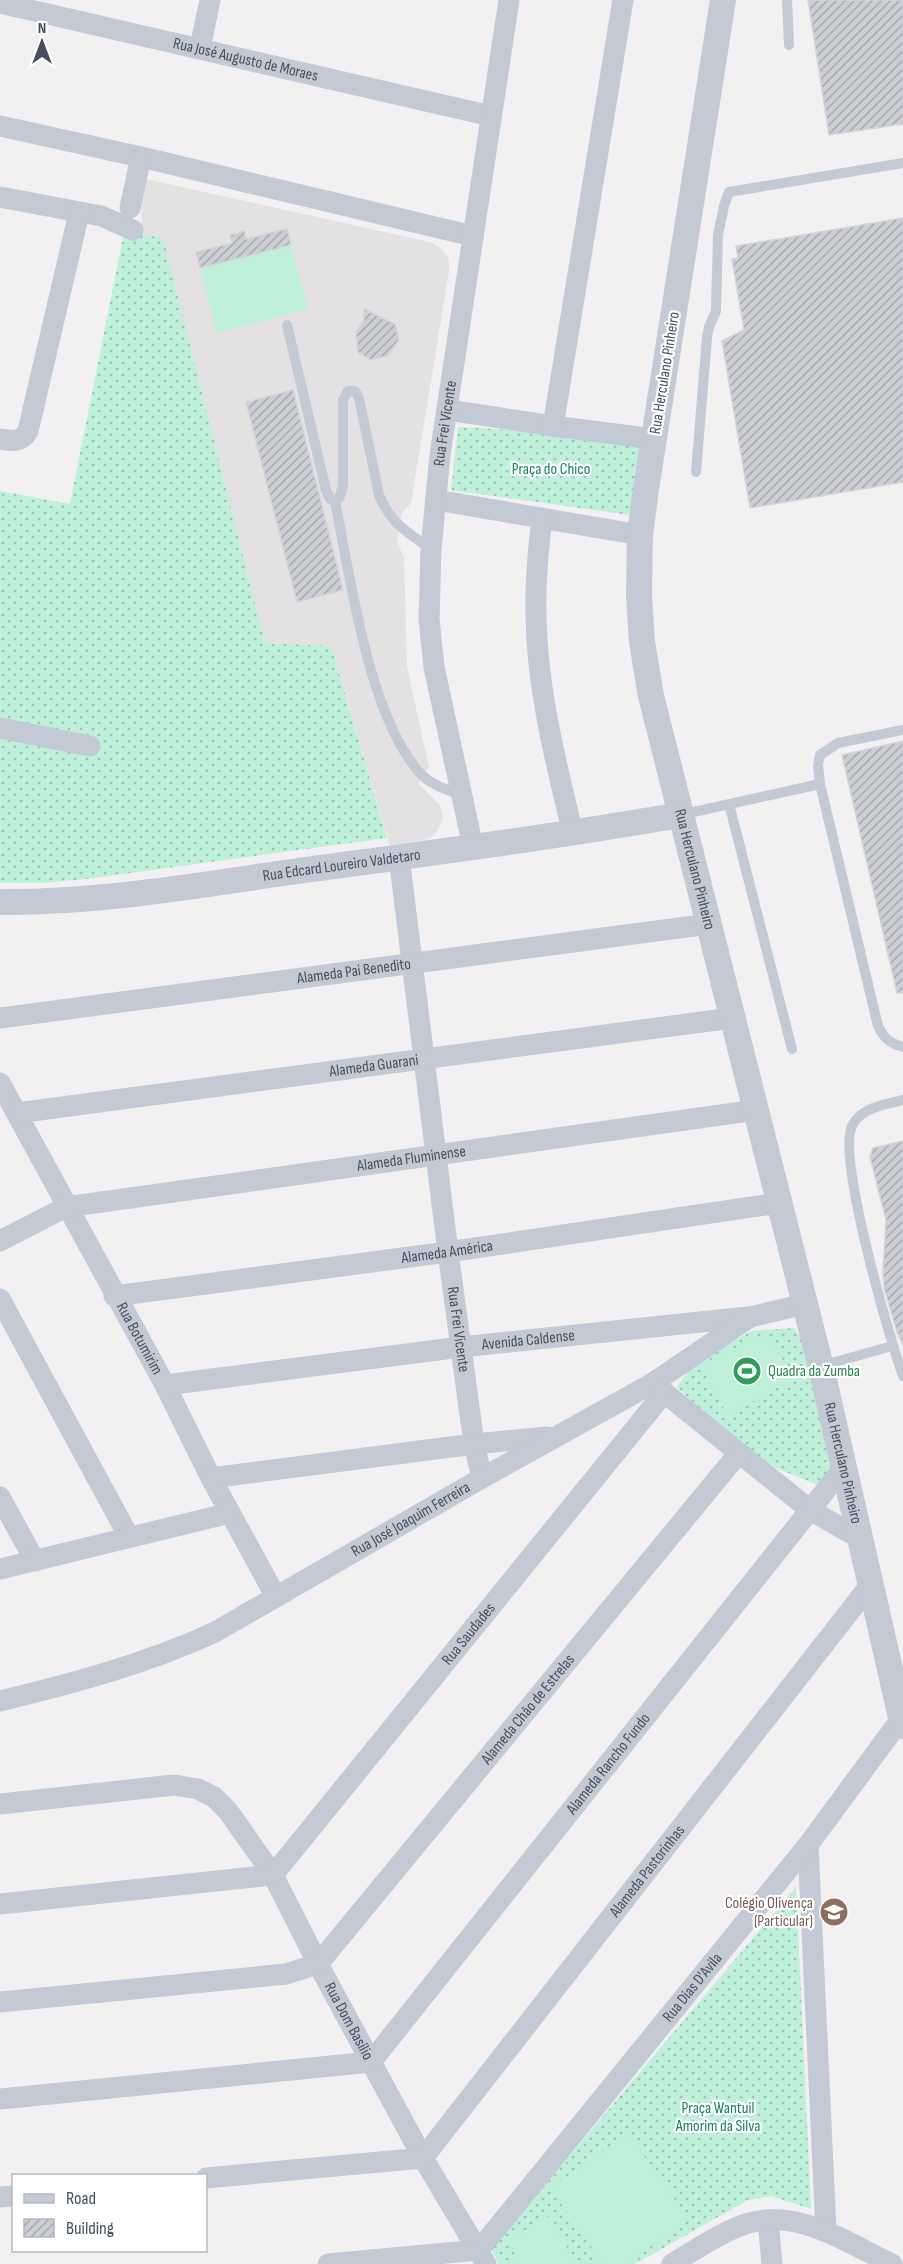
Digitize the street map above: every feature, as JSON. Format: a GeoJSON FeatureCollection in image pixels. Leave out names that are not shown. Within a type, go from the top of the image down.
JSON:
{"type":"FeatureCollection","features":[{"type":"Feature","properties":{"kind":"street"},"geometry":{"type":"LineString","coordinates":[[200,48],[210,0]]}},
{"type":"Feature","properties":{"kind":"street","name":"Rua Frei Vicente"},"geometry":{"type":"LineString","coordinates":[[472,847],[434,667],[429,619],[431,549],[440,455],[509,0]]}},
{"type":"Feature","properties":{"kind":"street"},"geometry":{"type":"LineString","coordinates":[[553,426],[623,0]]}},
{"type":"Feature","properties":{"kind":"street","name":"Rua Herculano Pinheiro"},"geometry":{"type":"LineString","coordinates":[[723,0],[640,535],[639,595],[642,642],[651,696],[680,815],[821,1366],[902,1722]]}},
{"type":"Feature","properties":{"kind":"street","name":"Rua José Augusto de Moraes"},"geometry":{"type":"LineString","coordinates":[[0,3],[491,116]]}},
{"type":"Feature","properties":{"kind":"street"},"geometry":{"type":"LineString","coordinates":[[0,126],[141,157],[472,236]]}},
{"type":"Feature","properties":{"kind":"street"},"geometry":{"type":"LineString","coordinates":[[130,208],[141,157]]}},
{"type":"Feature","properties":{"kind":"street"},"geometry":{"type":"LineString","coordinates":[[0,197],[101,216],[133,230]]}},
{"type":"Feature","properties":{"kind":"street"},"geometry":{"type":"LineString","coordinates":[[0,439],[12,441],[24,437],[28,431],[79,213]]}},
{"type":"Feature","properties":{"kind":"street"},"geometry":{"type":"LineString","coordinates":[[448,410],[654,439]]}},
{"type":"Feature","properties":{"kind":"street"},"geometry":{"type":"LineString","coordinates":[[436,500],[640,535]]}},
{"type":"Feature","properties":{"kind":"street"},"geometry":{"type":"LineString","coordinates":[[542,519],[536,573],[539,668],[550,735],[573,834]]}},
{"type":"Feature","properties":{"kind":"street"},"geometry":{"type":"LineString","coordinates":[[0,728],[90,746]]}},
{"type":"Feature","properties":{"kind":"street","name":"Rua Edcard Loureiro Valdetaro"},"geometry":{"type":"LineString","coordinates":[[0,902],[93,899],[573,834],[680,815]]}},
{"type":"Feature","properties":{"kind":"street","name":"Rua Frei Vicente"},"geometry":{"type":"LineString","coordinates":[[399,857],[448,1252],[474,1444],[482,1478]]}},
{"type":"Feature","properties":{"kind":"street","name":"Alameda Pai Benedito"},"geometry":{"type":"LineString","coordinates":[[0,1018],[709,924]]}},
{"type":"Feature","properties":{"kind":"street","name":"Alameda Guarani"},"geometry":{"type":"LineString","coordinates":[[17,1113],[732,1018]]}},
{"type":"Feature","properties":{"kind":"street","name":"Rua Botumirim"},"geometry":{"type":"LineString","coordinates":[[0,1083],[114,1296],[165,1385],[211,1478],[276,1597]]}},
{"type":"Feature","properties":{"kind":"street","name":"Alameda Fluminense"},"geometry":{"type":"LineString","coordinates":[[0,1240],[66,1207],[756,1110]]}},
{"type":"Feature","properties":{"kind":"street","name":"Alameda América"},"geometry":{"type":"LineString","coordinates":[[114,1296],[448,1252],[778,1203]]}},
{"type":"Feature","properties":{"kind":"street"},"geometry":{"type":"LineString","coordinates":[[0,1299],[129,1538]]}},
{"type":"Feature","properties":{"kind":"street","name":"Rua José Joaquim Ferreira"},"geometry":{"type":"LineString","coordinates":[[0,1701],[134,1666],[215,1632],[557,1436],[659,1388],[750,1317],[805,1304]]}},
{"type":"Feature","properties":{"kind":"street","name":"Avenida Caldense"},"geometry":{"type":"LineString","coordinates":[[165,1385],[461,1347],[750,1317]]}},
{"type":"Feature","properties":{"kind":"street"},"geometry":{"type":"LineString","coordinates":[[659,1388],[810,1510],[861,1539]]}},
{"type":"Feature","properties":{"kind":"street","name":"Rua Saudades"},"geometry":{"type":"LineString","coordinates":[[273,1875],[659,1388]]}},
{"type":"Feature","properties":{"kind":"street"},"geometry":{"type":"LineString","coordinates":[[211,1478],[474,1444],[557,1436]]}},
{"type":"Feature","properties":{"kind":"street","name":"Alameda Chão de Estrelas"},"geometry":{"type":"LineString","coordinates":[[318,1964],[738,1454]]}},
{"type":"Feature","properties":{"kind":"street","name":"Alameda Rancho Fundo"},"geometry":{"type":"LineString","coordinates":[[371,2062],[844,1466]]}},
{"type":"Feature","properties":{"kind":"street"},"geometry":{"type":"LineString","coordinates":[[0,1497],[35,1561]]}},
{"type":"Feature","properties":{"kind":"street"},"geometry":{"type":"LineString","coordinates":[[0,1569],[230,1513]]}},
{"type":"Feature","properties":{"kind":"street","name":"Alameda Pastorinhas"},"geometry":{"type":"LineString","coordinates":[[423,2158],[871,1584]]}},
{"type":"Feature","properties":{"kind":"street","name":"Rua Dias D'Avila"},"geometry":{"type":"LineString","coordinates":[[483,2257],[808,1845],[902,1722]]}},
{"type":"Feature","properties":{"kind":"street","name":"Rua Dom Basílio"},"geometry":{"type":"LineString","coordinates":[[0,1804],[174,1785],[198,1789],[214,1797],[228,1811],[273,1875],[318,1964],[423,2158],[483,2257]]}},
{"type":"Feature","properties":{"kind":"street"},"geometry":{"type":"LineString","coordinates":[[808,1845],[826,2231]]}},
{"type":"Feature","properties":{"kind":"street"},"geometry":{"type":"LineString","coordinates":[[0,1904],[273,1875]]}},
{"type":"Feature","properties":{"kind":"street"},"geometry":{"type":"LineString","coordinates":[[0,2002],[286,1974],[318,1964]]}},
{"type":"Feature","properties":{"kind":"street"},"geometry":{"type":"LineString","coordinates":[[0,2099],[371,2062]]}},
{"type":"Feature","properties":{"kind":"street"},"geometry":{"type":"LineString","coordinates":[[207,2178],[423,2158]]}},
{"type":"Feature","properties":{"kind":"street"},"geometry":{"type":"LineString","coordinates":[[768,2220],[772,2264]]}},
{"type":"Feature","properties":{"kind":"street"},"geometry":{"type":"LineString","coordinates":[[672,2264],[741,2225],[768,2220],[797,2222],[826,2231],[869,2258],[892,2264]]}},
{"type":"Feature","properties":{"kind":"street"},"geometry":{"type":"LineString","coordinates":[[328,2264],[483,2257]]}},
{"type":"Feature","properties":{"kind":"lane"},"geometry":{"type":"LineString","coordinates":[[787,0],[789,45]]}},
{"type":"Feature","properties":{"kind":"lane"},"geometry":{"type":"LineString","coordinates":[[696,472],[699,413],[707,337],[716,310],[718,235],[729,192],[903,163]]}},
{"type":"Feature","properties":{"kind":"lane"},"geometry":{"type":"LineString","coordinates":[[287,325],[326,490],[330,499],[335,501]]}},
{"type":"Feature","properties":{"kind":"lane"},"geometry":{"type":"LineString","coordinates":[[335,501],[339,499],[343,486],[343,400],[345,393],[355,391],[359,399],[379,495],[384,507],[399,526],[431,549]]}},
{"type":"Feature","properties":{"kind":"lane"},"geometry":{"type":"LineString","coordinates":[[335,501],[366,651],[382,703],[398,742],[423,776],[440,787],[461,795]]}},
{"type":"Feature","properties":{"kind":"lane"},"geometry":{"type":"LineString","coordinates":[[903,730],[837,742],[820,755],[818,765],[820,784],[878,1026],[884,1038],[892,1044],[903,1047]]}},
{"type":"Feature","properties":{"kind":"lane"},"geometry":{"type":"LineString","coordinates":[[680,815],[820,784]]}},
{"type":"Feature","properties":{"kind":"lane"},"geometry":{"type":"LineString","coordinates":[[729,804],[792,1049]]}},
{"type":"Feature","properties":{"kind":"lane"},"geometry":{"type":"LineString","coordinates":[[903,1100],[870,1108],[852,1125],[848,1138],[851,1176],[892,1346],[903,1376]]}},
{"type":"Feature","properties":{"kind":"lane"},"geometry":{"type":"LineString","coordinates":[[821,1366],[892,1346]]}},
{"type":"Feature","properties":{"kind":"shaded area"},"geometry":{"type":"Polygon","coordinates":[[[141,178],[430,242],[442,249],[449,259],[449,272],[411,503],[401,514],[397,543],[404,557],[407,667],[429,767],[418,783],[440,805],[443,819],[436,833],[429,839],[390,846],[331,646],[265,643],[163,239],[142,235],[141,178]]]}},
{"type":"Feature","properties":{"kind":"green space"},"geometry":{"type":"Polygon","coordinates":[[[124,232],[163,238],[265,643],[331,646],[387,838],[86,879],[42,883],[0,883],[0,491],[70,504],[124,232]]]}},
{"type":"Feature","properties":{"kind":"green space"},"geometry":{"type":"Polygon","coordinates":[[[291,245],[308,309],[217,333],[200,268],[291,245]]]}},
{"type":"Feature","properties":{"kind":"green space","name":"Praça do Chico"},"geometry":{"type":"Polygon","coordinates":[[[458,427],[552,432],[649,449],[630,515],[451,490],[458,427]]]}},
{"type":"Feature","properties":{"kind":"green space"},"geometry":{"type":"Polygon","coordinates":[[[794,1328],[803,1341],[832,1471],[818,1485],[778,1469],[727,1435],[677,1387],[692,1365],[751,1331],[794,1328]]]}},
{"type":"Feature","properties":{"kind":"green space","name":"Quadra da Zumba"},"geometry":{"type":"Polygon","coordinates":[[[765,1334],[795,1377],[728,1416],[700,1365],[765,1334]]]}},
{"type":"Feature","properties":{"kind":"green space","name":"Praça Wantuil Amorim da Silva"},"geometry":{"type":"Polygon","coordinates":[[[796,1887],[811,2209],[771,2196],[748,2200],[635,2264],[499,2264],[491,2249],[796,1887]]]}},
{"type":"Feature","properties":{"kind":"green space"},"geometry":{"type":"Polygon","coordinates":[[[628,2133],[689,2220],[626,2264],[603,2264],[550,2188],[628,2133]]]}},
{"type":"Feature","properties":{"kind":"green space"},"geometry":{"type":"Polygon","coordinates":[[[550,2216],[576,2264],[520,2264],[507,2240],[550,2216]]]}},
{"type":"Feature","properties":{"kind":"building"},"geometry":{"type":"Polygon","coordinates":[[[808,0],[903,0],[903,124],[829,135],[808,0]]]}},
{"type":"Feature","properties":{"kind":"building"},"geometry":{"type":"Polygon","coordinates":[[[903,218],[903,482],[750,508],[722,341],[744,330],[732,259],[738,258],[736,246],[903,218]]]}},
{"type":"Feature","properties":{"kind":"building"},"geometry":{"type":"Polygon","coordinates":[[[287,229],[291,245],[200,268],[196,252],[232,243],[230,235],[244,231],[246,239],[287,229]]]}},
{"type":"Feature","properties":{"kind":"building"},"geometry":{"type":"Polygon","coordinates":[[[364,309],[395,324],[399,340],[387,356],[370,360],[358,352],[356,332],[364,320],[364,309]]]}},
{"type":"Feature","properties":{"kind":"building"},"geometry":{"type":"Polygon","coordinates":[[[293,390],[343,590],[297,602],[246,402],[293,390]]]}},
{"type":"Feature","properties":{"kind":"building"},"geometry":{"type":"Polygon","coordinates":[[[903,741],[903,993],[897,993],[842,755],[903,741]]]}},
{"type":"Feature","properties":{"kind":"building"},"geometry":{"type":"Polygon","coordinates":[[[903,1141],[903,1345],[884,1288],[886,1220],[870,1157],[873,1148],[903,1141]]]}},
{"type":"Feature","properties":{"kind":"place","name":"Quadra da Zumba"},"geometry":{"type":"Point","coordinates":[747,1371]}},
{"type":"Feature","properties":{"kind":"place","name":"Colégio Olivença (Particular)"},"geometry":{"type":"Point","coordinates":[834,1912]}}]}
